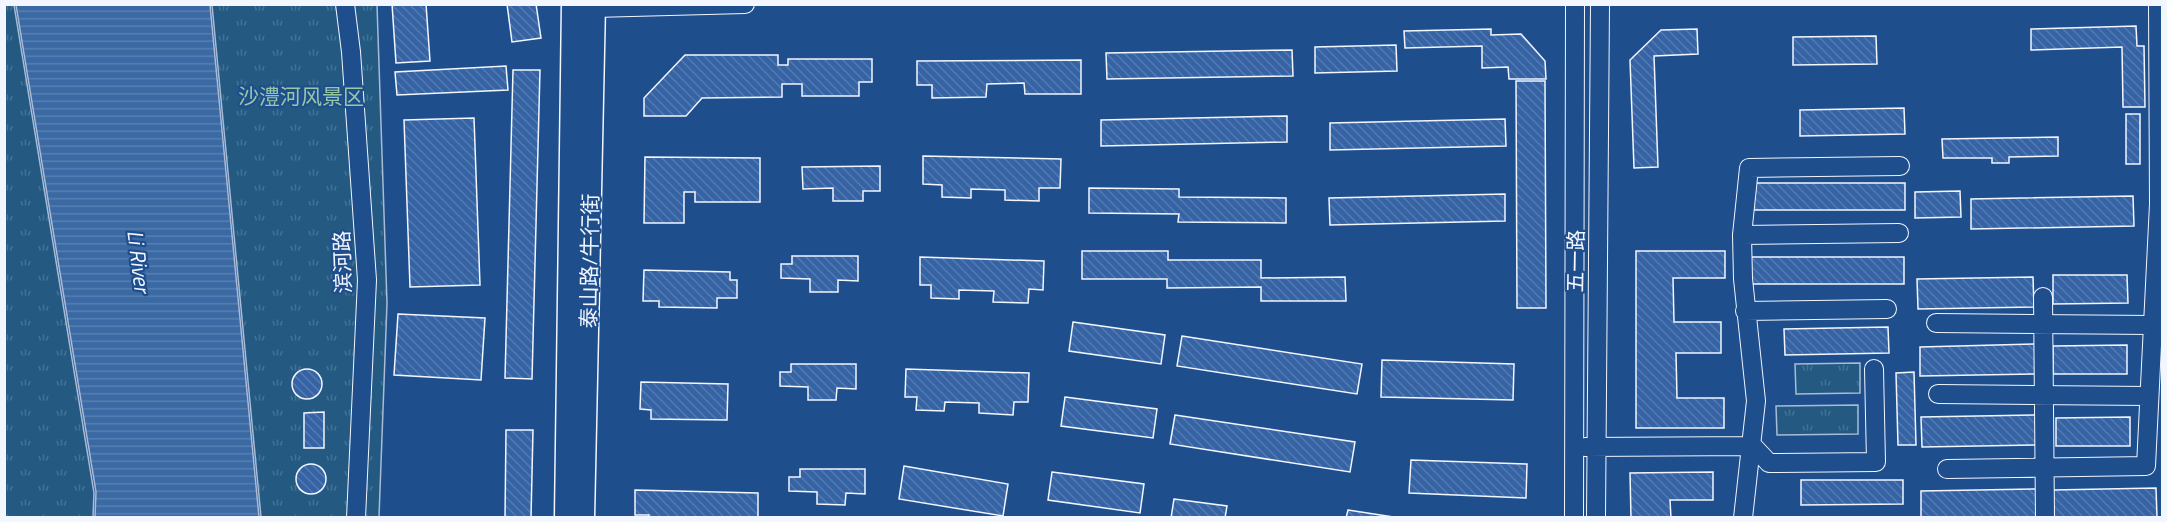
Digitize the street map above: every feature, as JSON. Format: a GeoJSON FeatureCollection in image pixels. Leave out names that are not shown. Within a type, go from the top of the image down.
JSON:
{"type":"FeatureCollection","features":[{"type":"Feature","properties":{"kind":"main road","name":"泰山路/牛行街"},"geometry":{"type":"LineString","coordinates":[[566,518],[588,5]]}},
{"type":"Feature","properties":{"kind":"main road","name":"泰山路/牛行街"},"geometry":{"type":"LineString","coordinates":[[583,518],[588,5]]}},
{"type":"Feature","properties":{"kind":"street","name":"滨河路"},"geometry":{"type":"LineString","coordinates":[[345,4],[351,52],[367,280],[356,518]]}},
{"type":"Feature","properties":{"kind":"street"},"geometry":{"type":"LineString","coordinates":[[588,5],[745,4]]}},
{"type":"Feature","properties":{"kind":"street","name":"五一路"},"geometry":{"type":"LineString","coordinates":[[1574,518],[1575,4]]}},
{"type":"Feature","properties":{"kind":"street","name":"五一路"},"geometry":{"type":"LineString","coordinates":[[1596,518],[1600,4]]}},
{"type":"Feature","properties":{"kind":"street"},"geometry":{"type":"LineString","coordinates":[[1947,469],[2146,466],[2159,204],[2158,4]]}},
{"type":"Feature","properties":{"kind":"street"},"geometry":{"type":"LineString","coordinates":[[1743,518],[1753,446],[1756,401],[1746,311],[1742,235],[1749,168],[1900,166]]}},
{"type":"Feature","properties":{"kind":"street"},"geometry":{"type":"LineString","coordinates":[[1742,235],[1899,233]]}},
{"type":"Feature","properties":{"kind":"street"},"geometry":{"type":"LineString","coordinates":[[2043,297],[2044,518]]}},
{"type":"Feature","properties":{"kind":"street"},"geometry":{"type":"LineString","coordinates":[[1746,311],[1887,309]]}},
{"type":"Feature","properties":{"kind":"street"},"geometry":{"type":"LineString","coordinates":[[1936,323],[2152,325]]}},
{"type":"Feature","properties":{"kind":"street"},"geometry":{"type":"LineString","coordinates":[[1573,447],[1753,446],[1769,463],[1876,462],[1874,369]]}},
{"type":"Feature","properties":{"kind":"street"},"geometry":{"type":"LineString","coordinates":[[1938,394],[2149,396]]}},
{"type":"Feature","properties":{"kind":"green space"},"geometry":{"type":"Polygon","coordinates":[[[4,5],[14,5],[94,493],[93,517],[5,517],[4,5]]]}},
{"type":"Feature","properties":{"kind":"green space","name":"沙澧河风景区"},"geometry":{"type":"Polygon","coordinates":[[[212,5],[377,5],[387,303],[379,517],[261,517],[212,5]]]}},
{"type":"Feature","properties":{"kind":"green space"},"geometry":{"type":"Polygon","coordinates":[[[1860,363],[1860,393],[1796,394],[1795,364],[1860,363]]]}},
{"type":"Feature","properties":{"kind":"green space"},"geometry":{"type":"Polygon","coordinates":[[[1858,405],[1858,434],[1777,435],[1776,406],[1858,405]]]}},
{"type":"Feature","properties":{"kind":"water","name":"Li River"},"geometry":{"type":"Polygon","coordinates":[[[16,5],[210,5],[259,517],[95,517],[96,492],[16,5]]]}},
{"type":"Feature","properties":{"kind":"building"},"geometry":{"type":"Polygon","coordinates":[[[392,4],[426,4],[430,61],[396,63],[392,4]]]}},
{"type":"Feature","properties":{"kind":"building"},"geometry":{"type":"Polygon","coordinates":[[[507,4],[536,4],[541,38],[512,42],[507,4]]]}},
{"type":"Feature","properties":{"kind":"building"},"geometry":{"type":"Polygon","coordinates":[[[2136,26],[2137,46],[2144,46],[2145,107],[2123,107],[2122,47],[2031,50],[2031,29],[2136,26]]]}},
{"type":"Feature","properties":{"kind":"building"},"geometry":{"type":"Polygon","coordinates":[[[1491,29],[1491,35],[1521,34],[1545,61],[1546,79],[1509,79],[1508,67],[1482,68],[1482,46],[1405,48],[1404,31],[1491,29]]]}},
{"type":"Feature","properties":{"kind":"building"},"geometry":{"type":"Polygon","coordinates":[[[1697,29],[1698,54],[1654,56],[1658,167],[1634,168],[1630,60],[1661,30],[1697,29]]]}},
{"type":"Feature","properties":{"kind":"building"},"geometry":{"type":"Polygon","coordinates":[[[1876,36],[1877,64],[1793,65],[1793,37],[1876,36]]]}},
{"type":"Feature","properties":{"kind":"building"},"geometry":{"type":"Polygon","coordinates":[[[1396,45],[1397,71],[1315,73],[1315,47],[1396,45]]]}},
{"type":"Feature","properties":{"kind":"building"},"geometry":{"type":"Polygon","coordinates":[[[1292,50],[1293,76],[1107,79],[1106,53],[1292,50]]]}},
{"type":"Feature","properties":{"kind":"building"},"geometry":{"type":"Polygon","coordinates":[[[685,55],[778,55],[778,65],[788,65],[788,59],[872,59],[872,82],[859,82],[859,96],[802,96],[802,84],[782,84],[782,97],[702,98],[686,116],[644,116],[644,98],[685,55]]]}},
{"type":"Feature","properties":{"kind":"building"},"geometry":{"type":"Polygon","coordinates":[[[1081,60],[1081,94],[1025,94],[1024,83],[987,84],[986,97],[932,98],[932,85],[917,85],[917,61],[1081,60]]]}},
{"type":"Feature","properties":{"kind":"building"},"geometry":{"type":"Polygon","coordinates":[[[506,66],[508,90],[397,95],[395,72],[506,66]]]}},
{"type":"Feature","properties":{"kind":"building"},"geometry":{"type":"Polygon","coordinates":[[[513,70],[540,70],[532,379],[505,378],[513,70]]]}},
{"type":"Feature","properties":{"kind":"building"},"geometry":{"type":"Polygon","coordinates":[[[1516,81],[1545,81],[1546,308],[1517,308],[1516,81]]]}},
{"type":"Feature","properties":{"kind":"building"},"geometry":{"type":"Polygon","coordinates":[[[1904,108],[1905,134],[1800,136],[1800,110],[1904,108]]]}},
{"type":"Feature","properties":{"kind":"building"},"geometry":{"type":"Polygon","coordinates":[[[2126,114],[2140,114],[2140,164],[2126,164],[2126,114]]]}},
{"type":"Feature","properties":{"kind":"building"},"geometry":{"type":"Polygon","coordinates":[[[1287,116],[1287,142],[1101,146],[1101,120],[1287,116]]]}},
{"type":"Feature","properties":{"kind":"building"},"geometry":{"type":"Polygon","coordinates":[[[474,118],[480,285],[410,287],[404,120],[474,118]]]}},
{"type":"Feature","properties":{"kind":"building"},"geometry":{"type":"Polygon","coordinates":[[[1505,119],[1506,146],[1330,150],[1330,123],[1505,119]]]}},
{"type":"Feature","properties":{"kind":"building"},"geometry":{"type":"Polygon","coordinates":[[[2058,137],[2058,156],[2009,157],[2009,163],[1992,163],[1992,158],[1943,158],[1942,139],[2058,137]]]}},
{"type":"Feature","properties":{"kind":"building"},"geometry":{"type":"Polygon","coordinates":[[[923,156],[1061,159],[1060,188],[1039,188],[1039,201],[1005,200],[1005,190],[971,189],[971,198],[942,197],[942,185],[923,184],[923,156]]]}},
{"type":"Feature","properties":{"kind":"building"},"geometry":{"type":"Polygon","coordinates":[[[645,157],[760,158],[760,202],[695,202],[695,192],[684,192],[684,223],[644,223],[645,157]]]}},
{"type":"Feature","properties":{"kind":"building"},"geometry":{"type":"Polygon","coordinates":[[[880,166],[880,191],[863,191],[863,201],[833,201],[833,188],[803,189],[802,167],[880,166]]]}},
{"type":"Feature","properties":{"kind":"building"},"geometry":{"type":"Polygon","coordinates":[[[1752,183],[1905,183],[1905,210],[1752,210],[1752,183]]]}},
{"type":"Feature","properties":{"kind":"building"},"geometry":{"type":"Polygon","coordinates":[[[1089,188],[1179,189],[1179,197],[1286,198],[1286,223],[1178,222],[1179,214],[1089,213],[1089,188]]]}},
{"type":"Feature","properties":{"kind":"building"},"geometry":{"type":"Polygon","coordinates":[[[1960,191],[1961,217],[1915,218],[1915,192],[1960,191]]]}},
{"type":"Feature","properties":{"kind":"building"},"geometry":{"type":"Polygon","coordinates":[[[1505,194],[1505,221],[1330,225],[1329,198],[1505,194]]]}},
{"type":"Feature","properties":{"kind":"building"},"geometry":{"type":"Polygon","coordinates":[[[2133,196],[2134,226],[1971,229],[1971,199],[2133,196]]]}},
{"type":"Feature","properties":{"kind":"building"},"geometry":{"type":"Polygon","coordinates":[[[1082,251],[1168,251],[1168,260],[1261,260],[1261,278],[1345,277],[1346,301],[1261,301],[1261,287],[1167,288],[1167,279],[1082,279],[1082,251]]]}},
{"type":"Feature","properties":{"kind":"building"},"geometry":{"type":"Polygon","coordinates":[[[1636,251],[1725,251],[1725,278],[1673,278],[1674,322],[1721,322],[1721,353],[1676,353],[1677,398],[1724,398],[1724,428],[1636,428],[1636,251]]]}},
{"type":"Feature","properties":{"kind":"building"},"geometry":{"type":"Polygon","coordinates":[[[792,256],[858,256],[858,281],[838,280],[838,292],[810,292],[810,279],[781,278],[781,264],[792,264],[792,256]]]}},
{"type":"Feature","properties":{"kind":"building"},"geometry":{"type":"Polygon","coordinates":[[[920,257],[1044,261],[1043,290],[1029,289],[1028,303],[993,302],[994,291],[959,290],[959,299],[931,298],[931,285],[920,285],[920,257]]]}},
{"type":"Feature","properties":{"kind":"building"},"geometry":{"type":"Polygon","coordinates":[[[1751,257],[1904,257],[1904,284],[1751,284],[1751,257]]]}},
{"type":"Feature","properties":{"kind":"building"},"geometry":{"type":"Polygon","coordinates":[[[644,270],[730,272],[730,280],[737,280],[737,298],[717,298],[717,308],[659,307],[659,301],[643,301],[644,270]]]}},
{"type":"Feature","properties":{"kind":"building"},"geometry":{"type":"Polygon","coordinates":[[[2053,275],[2127,275],[2128,303],[2053,304],[2053,275]]]}},
{"type":"Feature","properties":{"kind":"building"},"geometry":{"type":"Polygon","coordinates":[[[2033,277],[2034,307],[1918,309],[1917,279],[2033,277]]]}},
{"type":"Feature","properties":{"kind":"building"},"geometry":{"type":"Polygon","coordinates":[[[398,314],[485,318],[481,380],[394,375],[398,314]]]}},
{"type":"Feature","properties":{"kind":"building"},"geometry":{"type":"Polygon","coordinates":[[[1073,322],[1165,335],[1161,364],[1069,351],[1073,322]]]}},
{"type":"Feature","properties":{"kind":"building"},"geometry":{"type":"Polygon","coordinates":[[[1888,327],[1889,353],[1785,355],[1784,329],[1888,327]]]}},
{"type":"Feature","properties":{"kind":"building"},"geometry":{"type":"Polygon","coordinates":[[[1182,336],[1362,364],[1357,394],[1177,366],[1182,336]]]}},
{"type":"Feature","properties":{"kind":"building"},"geometry":{"type":"Polygon","coordinates":[[[2036,344],[2037,374],[1920,376],[1920,347],[2036,344]]]}},
{"type":"Feature","properties":{"kind":"building"},"geometry":{"type":"Polygon","coordinates":[[[2127,345],[2127,374],[2053,374],[2053,346],[2127,345]]]}},
{"type":"Feature","properties":{"kind":"building"},"geometry":{"type":"Polygon","coordinates":[[[1382,360],[1514,364],[1513,400],[1381,397],[1382,360]]]}},
{"type":"Feature","properties":{"kind":"building"},"geometry":{"type":"Polygon","coordinates":[[[791,364],[856,364],[856,389],[837,388],[836,400],[808,400],[808,387],[780,386],[780,372],[791,372],[791,364]]]}},
{"type":"Feature","properties":{"kind":"building"},"geometry":{"type":"Polygon","coordinates":[[[307,369],[318,373],[322,384],[318,395],[307,399],[296,395],[292,384],[296,373],[307,369]]]}},
{"type":"Feature","properties":{"kind":"building"},"geometry":{"type":"Polygon","coordinates":[[[906,369],[1029,373],[1028,402],[1014,402],[1013,415],[979,413],[979,403],[945,402],[944,411],[916,410],[917,397],[905,397],[906,369]]]}},
{"type":"Feature","properties":{"kind":"building"},"geometry":{"type":"Polygon","coordinates":[[[1914,372],[1916,445],[1898,445],[1896,373],[1914,372]]]}},
{"type":"Feature","properties":{"kind":"building"},"geometry":{"type":"Polygon","coordinates":[[[641,382],[728,384],[727,420],[651,419],[651,410],[640,409],[641,382]]]}},
{"type":"Feature","properties":{"kind":"building"},"geometry":{"type":"Polygon","coordinates":[[[1065,397],[1157,409],[1153,438],[1061,426],[1065,397]]]}},
{"type":"Feature","properties":{"kind":"building"},"geometry":{"type":"Polygon","coordinates":[[[324,412],[324,448],[304,448],[304,413],[324,412]]]}},
{"type":"Feature","properties":{"kind":"building"},"geometry":{"type":"Polygon","coordinates":[[[1175,415],[1355,442],[1350,472],[1170,444],[1175,415]]]}},
{"type":"Feature","properties":{"kind":"building"},"geometry":{"type":"Polygon","coordinates":[[[2037,415],[2037,445],[1922,447],[1921,417],[2037,415]]]}},
{"type":"Feature","properties":{"kind":"building"},"geometry":{"type":"Polygon","coordinates":[[[2130,417],[2130,446],[2056,446],[2056,418],[2130,417]]]}},
{"type":"Feature","properties":{"kind":"building"},"geometry":{"type":"Polygon","coordinates":[[[506,430],[533,430],[531,518],[505,518],[506,430]]]}},
{"type":"Feature","properties":{"kind":"building"},"geometry":{"type":"Polygon","coordinates":[[[1411,460],[1527,464],[1526,498],[1409,493],[1411,460]]]}},
{"type":"Feature","properties":{"kind":"building"},"geometry":{"type":"Polygon","coordinates":[[[311,464],[322,468],[326,479],[322,490],[311,494],[300,490],[296,479],[300,468],[311,464]]]}},
{"type":"Feature","properties":{"kind":"building"},"geometry":{"type":"Polygon","coordinates":[[[904,466],[1008,484],[1003,516],[899,499],[904,466]]]}},
{"type":"Feature","properties":{"kind":"building"},"geometry":{"type":"Polygon","coordinates":[[[800,469],[865,469],[865,494],[846,493],[845,505],[817,504],[817,492],[789,491],[789,477],[800,477],[800,469]]]}},
{"type":"Feature","properties":{"kind":"building"},"geometry":{"type":"Polygon","coordinates":[[[1052,472],[1144,484],[1140,513],[1048,500],[1052,472]]]}},
{"type":"Feature","properties":{"kind":"building"},"geometry":{"type":"Polygon","coordinates":[[[1713,472],[1713,500],[1670,500],[1671,518],[1631,518],[1630,473],[1713,472]]]}},
{"type":"Feature","properties":{"kind":"building"},"geometry":{"type":"Polygon","coordinates":[[[1801,480],[1903,480],[1903,504],[1801,505],[1801,480]]]}},
{"type":"Feature","properties":{"kind":"building"},"geometry":{"type":"Polygon","coordinates":[[[2156,488],[2157,517],[2054,518],[2053,490],[2156,488]]]}},
{"type":"Feature","properties":{"kind":"building"},"geometry":{"type":"Polygon","coordinates":[[[2037,489],[2037,518],[1921,518],[1921,491],[2037,489]]]}},
{"type":"Feature","properties":{"kind":"building"},"geometry":{"type":"Polygon","coordinates":[[[635,490],[758,493],[758,518],[649,518],[649,515],[635,515],[635,490]]]}},
{"type":"Feature","properties":{"kind":"building"},"geometry":{"type":"Polygon","coordinates":[[[1174,499],[1227,506],[1225,518],[1171,518],[1174,499]]]}},
{"type":"Feature","properties":{"kind":"building"},"geometry":{"type":"Polygon","coordinates":[[[1348,510],[1400,518],[1346,518],[1348,510]]]}}]}
